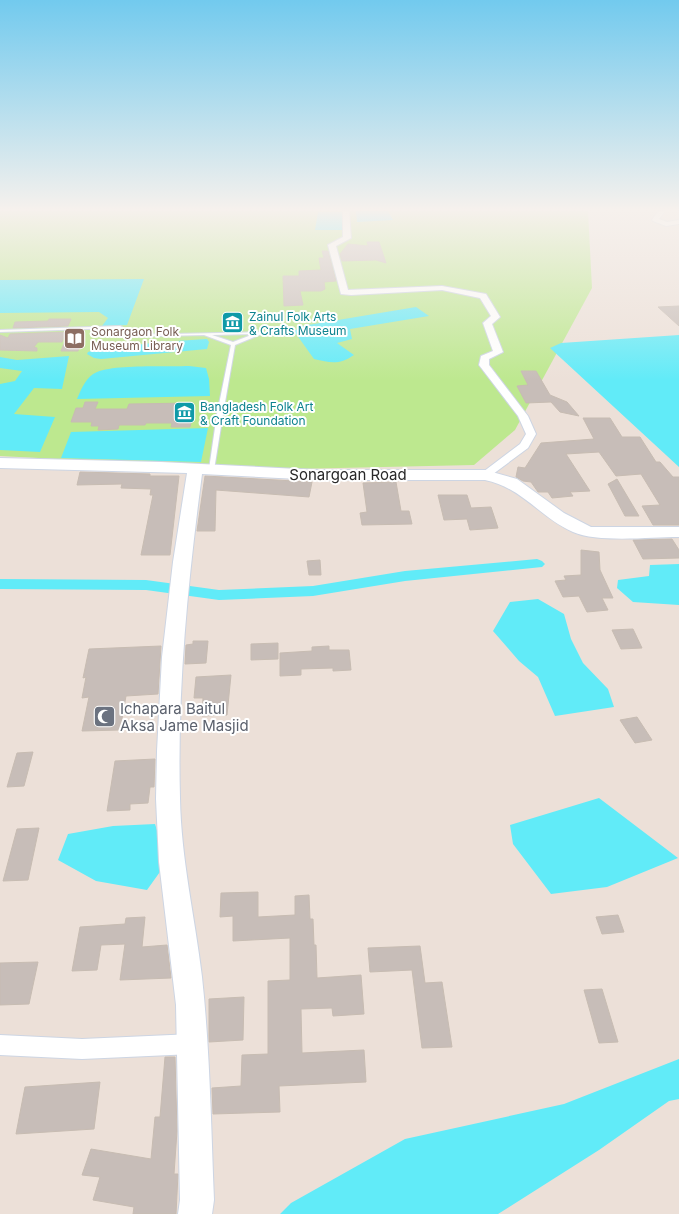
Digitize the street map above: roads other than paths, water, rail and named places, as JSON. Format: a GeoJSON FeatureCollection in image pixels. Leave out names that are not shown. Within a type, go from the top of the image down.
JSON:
{"type":"FeatureCollection","features":[{"type":"Feature","properties":{"kind":"main road","name":"Sonargoan Road"},"geometry":{"type":"LineString","coordinates":[[0,463],[203,469],[318,475],[485,474],[509,481],[545,506],[551,513],[582,530],[589,532],[679,532]]}},
{"type":"Feature","properties":{"kind":"main road"},"geometry":{"type":"LineString","coordinates":[[196,1207],[193,1044],[188,977],[170,846],[168,733],[178,596],[203,469]]}},
{"type":"Feature","properties":{"kind":"street"},"geometry":{"type":"LineString","coordinates":[[338,268],[344,292],[425,288],[452,289],[483,296],[491,306],[496,317],[487,323],[498,352],[484,358],[484,365],[523,416],[531,434],[524,446],[485,474]]}},
{"type":"Feature","properties":{"kind":"street"},"geometry":{"type":"LineString","coordinates":[[0,1045],[82,1049],[193,1044]]}},
{"type":"Feature","properties":{"kind":"lane"},"geometry":{"type":"LineString","coordinates":[[0,330],[120,327],[119,336],[204,334],[262,333],[233,344],[204,334]]}},
{"type":"Feature","properties":{"kind":"lane"},"geometry":{"type":"LineString","coordinates":[[203,469],[220,414],[233,344]]}},
{"type":"Feature","properties":{"kind":"water"},"geometry":{"type":"Polygon","coordinates":[[[144,279],[127,325],[102,326],[108,318],[99,312],[0,313],[0,280],[144,279]]]}},
{"type":"Feature","properties":{"kind":"water"},"geometry":{"type":"Polygon","coordinates":[[[416,307],[429,316],[350,329],[352,339],[337,343],[354,355],[339,362],[314,359],[294,331],[302,326],[416,307]]]}},
{"type":"Feature","properties":{"kind":"water"},"geometry":{"type":"Polygon","coordinates":[[[679,335],[679,467],[550,348],[561,343],[679,335]]]}},
{"type":"Feature","properties":{"kind":"water"},"geometry":{"type":"Polygon","coordinates":[[[207,339],[209,342],[207,349],[101,359],[87,354],[95,350],[160,342],[207,339]]]}},
{"type":"Feature","properties":{"kind":"water"},"geometry":{"type":"Polygon","coordinates":[[[69,356],[62,389],[34,388],[14,414],[55,417],[40,452],[0,450],[0,384],[15,381],[22,371],[0,368],[0,357],[17,360],[69,356]]]}},
{"type":"Feature","properties":{"kind":"water"},"geometry":{"type":"Polygon","coordinates":[[[189,366],[206,368],[210,396],[77,399],[84,384],[90,377],[106,369],[189,366]]]}},
{"type":"Feature","properties":{"kind":"water"},"geometry":{"type":"Polygon","coordinates":[[[208,428],[201,462],[61,458],[71,432],[208,428]]]}},
{"type":"Feature","properties":{"kind":"water"},"geometry":{"type":"Polygon","coordinates":[[[679,564],[679,605],[633,602],[617,588],[618,580],[649,576],[650,565],[679,564]]]}},
{"type":"Feature","properties":{"kind":"water"},"geometry":{"type":"Polygon","coordinates":[[[538,599],[564,614],[571,639],[583,663],[608,689],[614,707],[555,716],[538,677],[519,661],[493,631],[510,602],[538,599]]]}},
{"type":"Feature","properties":{"kind":"water"},"geometry":{"type":"Polygon","coordinates":[[[599,798],[678,858],[607,887],[551,894],[513,844],[510,825],[599,798]]]}},
{"type":"Feature","properties":{"kind":"water"},"geometry":{"type":"Polygon","coordinates":[[[155,824],[167,862],[147,890],[96,881],[58,860],[68,834],[113,826],[155,824]]]}},
{"type":"Feature","properties":{"kind":"water"},"geometry":{"type":"Polygon","coordinates":[[[679,1059],[679,1099],[669,1101],[599,1150],[498,1214],[280,1214],[291,1203],[405,1139],[564,1104],[679,1059]]]}},
{"type":"Feature","properties":{"kind":"waterway"},"geometry":{"type":"LineString","coordinates":[[0,584],[146,585],[219,595],[313,591],[405,576],[537,564]]}},
{"type":"Feature","properties":{"kind":"place","name":"Zainul Folk Arts & Crafts Museum"},"geometry":{"type":"Point","coordinates":[233,323]}},
{"type":"Feature","properties":{"kind":"place","name":"Sonargaon Folk Museum Library"},"geometry":{"type":"Point","coordinates":[75,338]}},
{"type":"Feature","properties":{"kind":"place","name":"Bangladesh Folk Art & Craft Foundation"},"geometry":{"type":"Point","coordinates":[184,413]}},
{"type":"Feature","properties":{"kind":"place","name":"Ichapara Baitul Aksa Jame Masjid"},"geometry":{"type":"Point","coordinates":[104,717]}}]}
